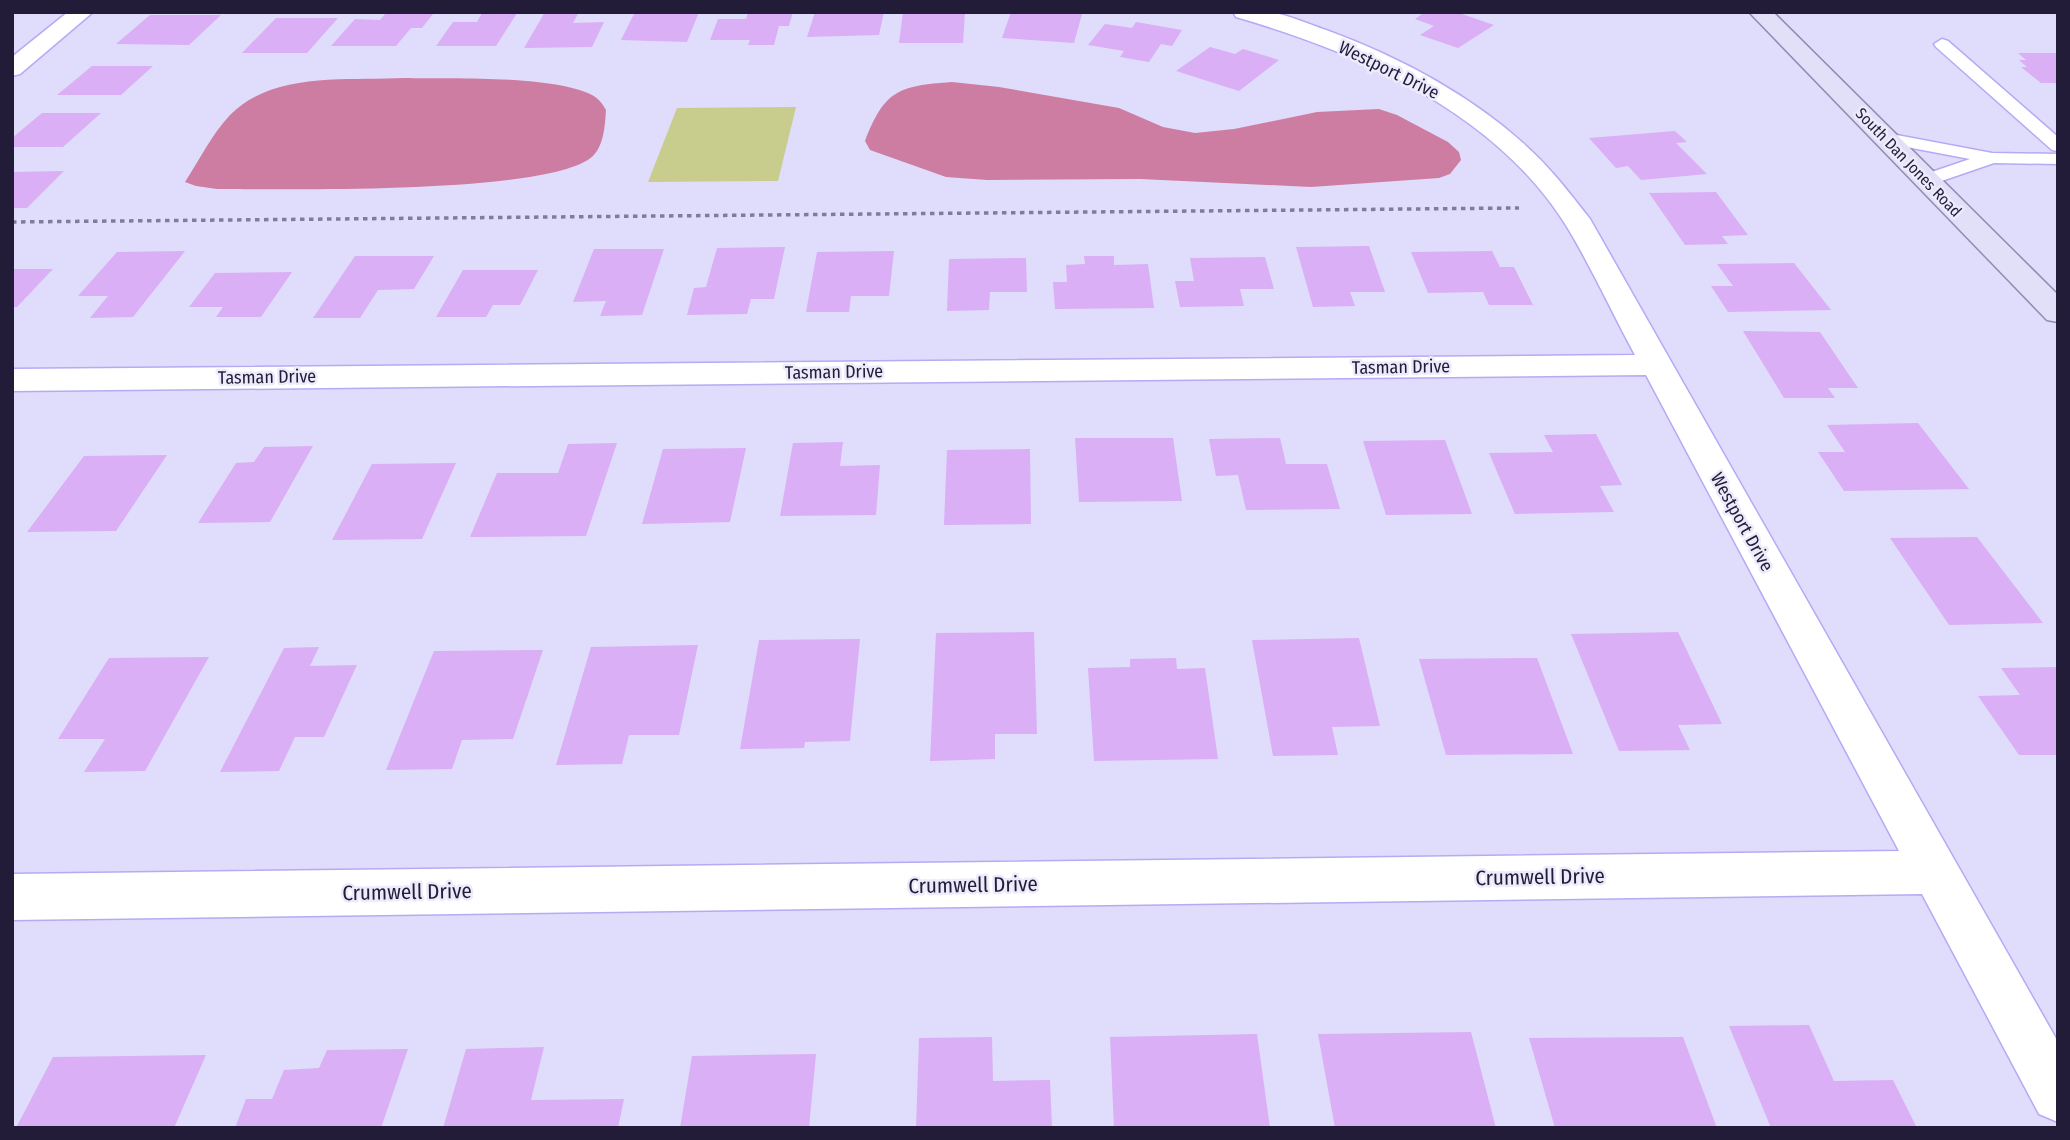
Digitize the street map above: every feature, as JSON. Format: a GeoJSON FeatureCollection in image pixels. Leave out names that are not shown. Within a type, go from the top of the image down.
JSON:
{"type":"FeatureCollection","features":[{"type":"Feature","properties":{"kind":"main road","name":"South Dan Jones Road"},"geometry":{"type":"LineString","coordinates":[[1760,12],[2055,307]]}},
{"type":"Feature","properties":{"kind":"street"},"geometry":{"type":"LineString","coordinates":[[12,69],[82,12]]}},
{"type":"Feature","properties":{"kind":"street","name":"Westport Drive"},"geometry":{"type":"LineString","coordinates":[[1244,12],[1329,41],[1407,75],[1466,112],[1525,159],[1568,208],[2058,1095]]}},
{"type":"Feature","properties":{"kind":"street","name":"Tasman Drive"},"geometry":{"type":"LineString","coordinates":[[12,380],[1656,365]]}},
{"type":"Feature","properties":{"kind":"street","name":"Crumwell Drive"},"geometry":{"type":"LineString","coordinates":[[12,897],[1935,872]]}},
{"type":"Feature","properties":{"kind":"lane"},"geometry":{"type":"LineString","coordinates":[[1942,44],[2058,146]]}},
{"type":"Feature","properties":{"kind":"lane"},"geometry":{"type":"LineString","coordinates":[[1886,138],[1992,159],[2058,159]]}},
{"type":"Feature","properties":{"kind":"lane"},"geometry":{"type":"LineString","coordinates":[[1927,180],[1992,159]]}},
{"type":"Feature","properties":{"kind":"path"},"geometry":{"type":"LineString","coordinates":[[12,222],[1568,208]]}},
{"type":"Feature","properties":{"kind":"green space"},"geometry":{"type":"Polygon","coordinates":[[[796,107],[778,181],[648,182],[677,108],[796,107]]]}},
{"type":"Feature","properties":{"kind":"shaded area"},"geometry":{"type":"Polygon","coordinates":[[[501,79],[575,89],[600,101],[606,110],[602,141],[593,156],[568,169],[526,178],[473,184],[354,189],[217,189],[185,182],[212,138],[230,115],[248,101],[268,91],[312,81],[501,79]]]}},
{"type":"Feature","properties":{"kind":"shaded area"},"geometry":{"type":"Polygon","coordinates":[[[952,82],[999,87],[1119,108],[1163,127],[1195,133],[1234,129],[1317,112],[1379,109],[1397,115],[1448,142],[1459,152],[1461,160],[1450,174],[1439,178],[1311,187],[1140,179],[987,180],[946,177],[870,150],[865,141],[879,111],[887,101],[906,89],[952,82]]]}},
{"type":"Feature","properties":{"kind":"building"},"geometry":{"type":"Polygon","coordinates":[[[545,12],[579,12],[573,23],[604,22],[592,47],[524,48],[545,12]]]}},
{"type":"Feature","properties":{"kind":"building"},"geometry":{"type":"Polygon","coordinates":[[[635,12],[699,12],[687,42],[621,40],[635,12]]]}},
{"type":"Feature","properties":{"kind":"building"},"geometry":{"type":"Polygon","coordinates":[[[748,12],[793,12],[789,26],[779,26],[774,45],[748,45],[750,40],[710,40],[718,19],[746,19],[748,12]]]}},
{"type":"Feature","properties":{"kind":"building"},"geometry":{"type":"Polygon","coordinates":[[[815,12],[884,12],[879,35],[807,37],[815,12]]]}},
{"type":"Feature","properties":{"kind":"building"},"geometry":{"type":"Polygon","coordinates":[[[903,12],[965,12],[963,43],[899,43],[903,12]]]}},
{"type":"Feature","properties":{"kind":"building"},"geometry":{"type":"Polygon","coordinates":[[[1011,12],[1082,14],[1074,43],[1002,38],[1011,12]]]}},
{"type":"Feature","properties":{"kind":"building"},"geometry":{"type":"Polygon","coordinates":[[[1425,12],[1456,12],[1494,25],[1458,48],[1420,35],[1434,26],[1415,19],[1425,12]]]}},
{"type":"Feature","properties":{"kind":"building"},"geometry":{"type":"Polygon","coordinates":[[[386,13],[433,14],[422,28],[411,28],[396,46],[331,46],[355,19],[380,20],[386,13]]]}},
{"type":"Feature","properties":{"kind":"building"},"geometry":{"type":"Polygon","coordinates":[[[482,13],[517,13],[496,46],[436,46],[453,22],[477,22],[482,13]]]}},
{"type":"Feature","properties":{"kind":"building"},"geometry":{"type":"Polygon","coordinates":[[[150,15],[221,15],[189,45],[116,44],[150,15]]]}},
{"type":"Feature","properties":{"kind":"building"},"geometry":{"type":"Polygon","coordinates":[[[276,18],[338,18],[307,53],[242,53],[276,18]]]}},
{"type":"Feature","properties":{"kind":"building"},"geometry":{"type":"Polygon","coordinates":[[[1136,22],[1182,30],[1172,46],[1161,44],[1149,62],[1120,57],[1124,51],[1088,45],[1105,24],[1132,28],[1136,22]]]}},
{"type":"Feature","properties":{"kind":"building"},"geometry":{"type":"Polygon","coordinates":[[[1210,47],[1235,54],[1243,49],[1279,60],[1239,91],[1176,71],[1210,47]]]}},
{"type":"Feature","properties":{"kind":"building"},"geometry":{"type":"Polygon","coordinates":[[[2018,53],[2058,53],[2058,86],[2055,83],[2041,83],[2021,67],[2027,67],[2019,60],[2026,60],[2018,53]]]}},
{"type":"Feature","properties":{"kind":"building"},"geometry":{"type":"Polygon","coordinates":[[[92,66],[153,66],[121,95],[57,95],[92,66]]]}},
{"type":"Feature","properties":{"kind":"building"},"geometry":{"type":"Polygon","coordinates":[[[42,113],[101,113],[63,147],[12,147],[12,138],[42,113]]]}},
{"type":"Feature","properties":{"kind":"building"},"geometry":{"type":"Polygon","coordinates":[[[1675,131],[1687,142],[1676,143],[1707,174],[1641,180],[1628,166],[1616,168],[1589,138],[1675,131]]]}},
{"type":"Feature","properties":{"kind":"building"},"geometry":{"type":"Polygon","coordinates":[[[64,171],[27,208],[12,208],[12,172],[64,171]]]}},
{"type":"Feature","properties":{"kind":"building"},"geometry":{"type":"Polygon","coordinates":[[[1716,192],[1748,235],[1722,236],[1728,244],[1685,245],[1649,193],[1716,192]]]}},
{"type":"Feature","properties":{"kind":"building"},"geometry":{"type":"Polygon","coordinates":[[[1369,246],[1385,292],[1350,292],[1355,306],[1313,307],[1296,247],[1369,246]]]}},
{"type":"Feature","properties":{"kind":"building"},"geometry":{"type":"Polygon","coordinates":[[[785,247],[774,299],[751,299],[747,314],[687,315],[694,288],[706,287],[717,248],[785,247]]]}},
{"type":"Feature","properties":{"kind":"building"},"geometry":{"type":"Polygon","coordinates":[[[594,249],[664,249],[642,315],[600,316],[606,301],[573,302],[594,249]]]}},
{"type":"Feature","properties":{"kind":"building"},"geometry":{"type":"Polygon","coordinates":[[[185,251],[133,317],[90,318],[108,296],[78,296],[117,252],[185,251]]]}},
{"type":"Feature","properties":{"kind":"building"},"geometry":{"type":"Polygon","coordinates":[[[894,251],[889,296],[851,296],[849,312],[806,312],[817,252],[894,251]]]}},
{"type":"Feature","properties":{"kind":"building"},"geometry":{"type":"Polygon","coordinates":[[[1492,251],[1500,267],[1514,267],[1533,305],[1489,305],[1483,292],[1428,293],[1411,252],[1492,251]]]}},
{"type":"Feature","properties":{"kind":"building"},"geometry":{"type":"Polygon","coordinates":[[[355,256],[434,256],[414,289],[378,290],[360,318],[313,318],[355,256]]]}},
{"type":"Feature","properties":{"kind":"building"},"geometry":{"type":"Polygon","coordinates":[[[1084,256],[1114,256],[1114,265],[1148,264],[1154,308],[1055,309],[1053,282],[1067,282],[1066,265],[1085,264],[1084,256]]]}},
{"type":"Feature","properties":{"kind":"building"},"geometry":{"type":"Polygon","coordinates":[[[1265,257],[1274,289],[1240,289],[1244,306],[1180,307],[1175,281],[1194,281],[1190,258],[1265,257]]]}},
{"type":"Feature","properties":{"kind":"building"},"geometry":{"type":"Polygon","coordinates":[[[1026,258],[1027,292],[990,292],[989,310],[947,311],[949,259],[1026,258]]]}},
{"type":"Feature","properties":{"kind":"building"},"geometry":{"type":"Polygon","coordinates":[[[1794,263],[1831,310],[1728,312],[1711,286],[1733,286],[1717,264],[1794,263]]]}},
{"type":"Feature","properties":{"kind":"building"},"geometry":{"type":"Polygon","coordinates":[[[12,269],[53,269],[17,307],[12,307],[12,269]]]}},
{"type":"Feature","properties":{"kind":"building"},"geometry":{"type":"Polygon","coordinates":[[[463,270],[538,270],[520,305],[493,305],[486,317],[436,317],[463,270]]]}},
{"type":"Feature","properties":{"kind":"building"},"geometry":{"type":"Polygon","coordinates":[[[292,272],[261,317],[216,317],[223,307],[189,307],[215,273],[292,272]]]}},
{"type":"Feature","properties":{"kind":"building"},"geometry":{"type":"Polygon","coordinates":[[[1743,331],[1820,332],[1858,388],[1828,388],[1835,398],[1784,398],[1743,331]]]}},
{"type":"Feature","properties":{"kind":"building"},"geometry":{"type":"Polygon","coordinates":[[[1918,423],[1969,489],[1844,491],[1818,452],[1845,452],[1827,425],[1918,423]]]}},
{"type":"Feature","properties":{"kind":"building"},"geometry":{"type":"Polygon","coordinates":[[[1596,434],[1622,485],[1600,486],[1614,512],[1515,514],[1489,453],[1553,452],[1544,435],[1596,434]]]}},
{"type":"Feature","properties":{"kind":"building"},"geometry":{"type":"Polygon","coordinates":[[[1075,438],[1173,438],[1182,501],[1079,502],[1075,438]]]}},
{"type":"Feature","properties":{"kind":"building"},"geometry":{"type":"Polygon","coordinates":[[[1280,438],[1286,464],[1327,464],[1340,509],[1246,510],[1238,475],[1216,476],[1209,439],[1280,438]]]}},
{"type":"Feature","properties":{"kind":"building"},"geometry":{"type":"Polygon","coordinates":[[[1445,440],[1472,514],[1386,515],[1363,441],[1445,440]]]}},
{"type":"Feature","properties":{"kind":"building"},"geometry":{"type":"Polygon","coordinates":[[[843,442],[840,466],[880,465],[876,515],[780,516],[793,443],[843,442]]]}},
{"type":"Feature","properties":{"kind":"building"},"geometry":{"type":"Polygon","coordinates":[[[617,443],[586,536],[470,537],[497,473],[558,473],[568,444],[617,443]]]}},
{"type":"Feature","properties":{"kind":"building"},"geometry":{"type":"Polygon","coordinates":[[[313,446],[270,522],[198,523],[236,463],[254,462],[264,447],[313,446]]]}},
{"type":"Feature","properties":{"kind":"building"},"geometry":{"type":"Polygon","coordinates":[[[746,448],[730,522],[642,524],[663,449],[746,448]]]}},
{"type":"Feature","properties":{"kind":"building"},"geometry":{"type":"Polygon","coordinates":[[[1030,449],[1031,524],[944,525],[947,450],[1030,449]]]}},
{"type":"Feature","properties":{"kind":"building"},"geometry":{"type":"Polygon","coordinates":[[[167,455],[116,531],[27,532],[84,456],[167,455]]]}},
{"type":"Feature","properties":{"kind":"building"},"geometry":{"type":"Polygon","coordinates":[[[456,463],[422,539],[332,540],[372,464],[456,463]]]}},
{"type":"Feature","properties":{"kind":"building"},"geometry":{"type":"Polygon","coordinates":[[[1977,537],[2043,623],[1949,625],[1890,538],[1977,537]]]}},
{"type":"Feature","properties":{"kind":"building"},"geometry":{"type":"Polygon","coordinates":[[[1034,632],[1037,734],[995,734],[995,759],[930,761],[936,633],[1034,632]]]}},
{"type":"Feature","properties":{"kind":"building"},"geometry":{"type":"Polygon","coordinates":[[[1678,632],[1722,724],[1678,725],[1690,750],[1619,751],[1571,634],[1678,632]]]}},
{"type":"Feature","properties":{"kind":"building"},"geometry":{"type":"Polygon","coordinates":[[[1359,638],[1380,726],[1332,727],[1338,755],[1273,756],[1252,640],[1359,638]]]}},
{"type":"Feature","properties":{"kind":"building"},"geometry":{"type":"Polygon","coordinates":[[[860,639],[850,741],[805,742],[804,748],[740,749],[759,640],[860,639]]]}},
{"type":"Feature","properties":{"kind":"building"},"geometry":{"type":"Polygon","coordinates":[[[698,645],[679,735],[629,735],[622,764],[556,765],[591,647],[698,645]]]}},
{"type":"Feature","properties":{"kind":"building"},"geometry":{"type":"Polygon","coordinates":[[[319,647],[310,666],[357,665],[324,737],[295,737],[279,771],[220,772],[284,648],[319,647]]]}},
{"type":"Feature","properties":{"kind":"building"},"geometry":{"type":"Polygon","coordinates":[[[543,650],[513,739],[462,740],[452,769],[386,770],[434,651],[543,650]]]}},
{"type":"Feature","properties":{"kind":"building"},"geometry":{"type":"Polygon","coordinates":[[[209,657],[145,771],[84,772],[105,739],[58,739],[109,658],[209,657]]]}},
{"type":"Feature","properties":{"kind":"building"},"geometry":{"type":"Polygon","coordinates":[[[1176,658],[1177,669],[1205,668],[1218,759],[1094,761],[1088,668],[1130,667],[1130,659],[1176,658]]]}},
{"type":"Feature","properties":{"kind":"building"},"geometry":{"type":"Polygon","coordinates":[[[1537,658],[1573,754],[1446,755],[1419,659],[1537,658]]]}},
{"type":"Feature","properties":{"kind":"building"},"geometry":{"type":"Polygon","coordinates":[[[2058,667],[2058,755],[2019,755],[1978,696],[2020,695],[2001,668],[2058,667]]]}},
{"type":"Feature","properties":{"kind":"building"},"geometry":{"type":"Polygon","coordinates":[[[1809,1025],[1834,1081],[1893,1080],[1917,1128],[1771,1128],[1729,1026],[1809,1025]]]}},
{"type":"Feature","properties":{"kind":"building"},"geometry":{"type":"Polygon","coordinates":[[[1471,1032],[1496,1128],[1335,1128],[1318,1034],[1471,1032]]]}},
{"type":"Feature","properties":{"kind":"building"},"geometry":{"type":"Polygon","coordinates":[[[1257,1034],[1270,1128],[1114,1128],[1110,1037],[1257,1034]]]}},
{"type":"Feature","properties":{"kind":"building"},"geometry":{"type":"Polygon","coordinates":[[[992,1037],[993,1081],[1050,1080],[1052,1128],[916,1128],[919,1038],[992,1037]]]}},
{"type":"Feature","properties":{"kind":"building"},"geometry":{"type":"Polygon","coordinates":[[[1683,1037],[1717,1128],[1555,1128],[1529,1038],[1683,1037]]]}},
{"type":"Feature","properties":{"kind":"building"},"geometry":{"type":"Polygon","coordinates":[[[544,1047],[531,1100],[624,1099],[618,1128],[443,1128],[466,1049],[544,1047]]]}},
{"type":"Feature","properties":{"kind":"building"},"geometry":{"type":"Polygon","coordinates":[[[408,1049],[381,1128],[235,1128],[246,1099],[272,1099],[284,1070],[319,1068],[327,1050],[408,1049]]]}},
{"type":"Feature","properties":{"kind":"building"},"geometry":{"type":"Polygon","coordinates":[[[816,1054],[809,1128],[680,1128],[692,1056],[816,1054]]]}},
{"type":"Feature","properties":{"kind":"building"},"geometry":{"type":"Polygon","coordinates":[[[206,1055],[174,1128],[16,1128],[53,1057],[206,1055]]]}}]}
